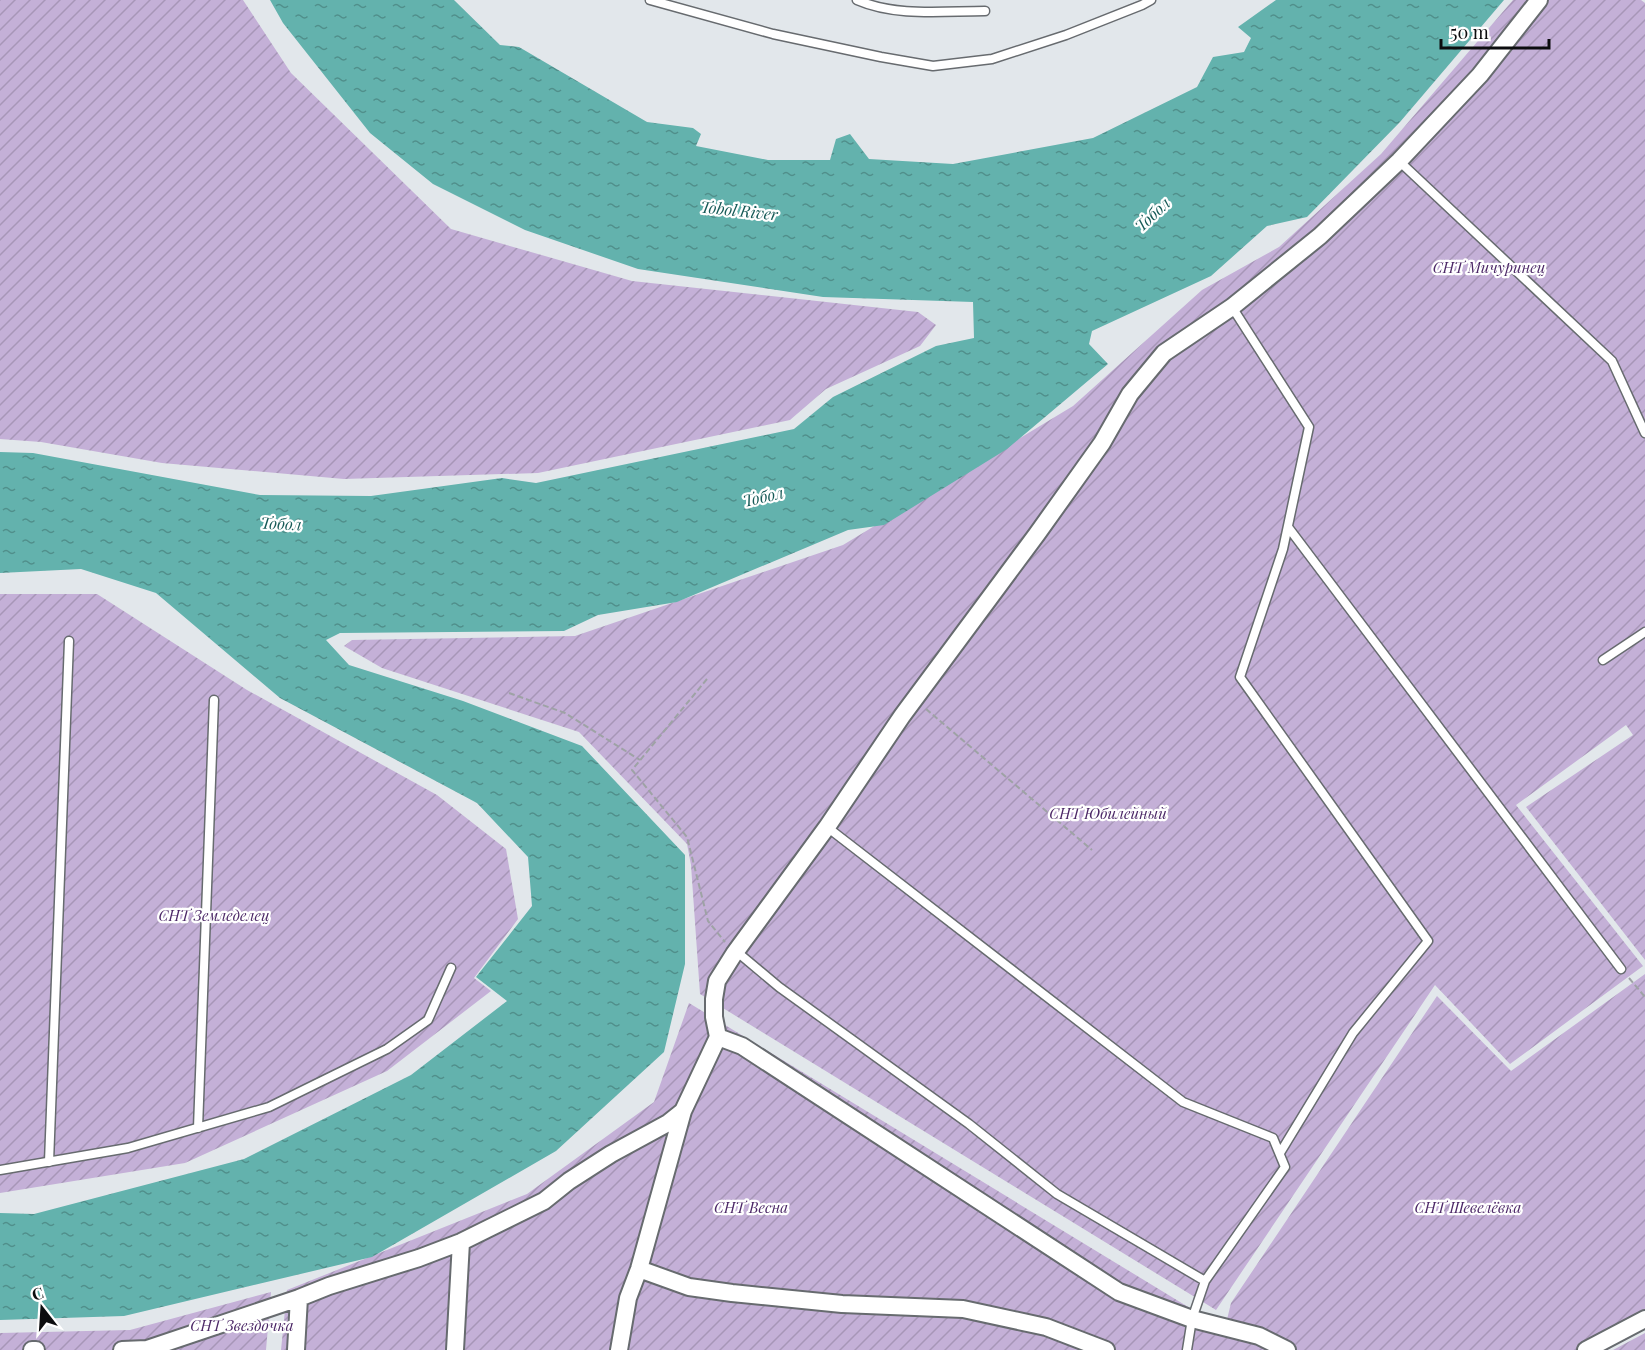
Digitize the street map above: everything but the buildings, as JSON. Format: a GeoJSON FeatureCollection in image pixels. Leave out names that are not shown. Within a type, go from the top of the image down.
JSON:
{"type":"FeatureCollection","features":[{"type":"Feature","properties":{"kind":"street"},"geometry":{"type":"LineString","coordinates":[[619,1350],[628,1298],[639,1269],[683,1111],[718,1037],[714,1017],[717,981],[735,953],[827,827],[915,700],[1096,452],[1130,394],[1164,353],[1232,307],[1320,236],[1399,161],[1480,75],[1539,0]]}},
{"type":"Feature","properties":{"kind":"street"},"geometry":{"type":"LineString","coordinates":[[718,1037],[742,1046],[1119,1292],[1192,1319],[1259,1335],[1287,1350]]}},
{"type":"Feature","properties":{"kind":"street"},"geometry":{"type":"LineString","coordinates":[[122,1350],[147,1349],[329,1286],[419,1258],[460,1242],[544,1201],[569,1181],[611,1154],[669,1123],[683,1111]]}},
{"type":"Feature","properties":{"kind":"street"},"geometry":{"type":"LineString","coordinates":[[454,1350],[460,1242]]}},
{"type":"Feature","properties":{"kind":"street"},"geometry":{"type":"LineString","coordinates":[[639,1269],[689,1287],[732,1293],[842,1304],[963,1309],[1046,1327],[1106,1350]]}},
{"type":"Feature","properties":{"kind":"street"},"geometry":{"type":"LineString","coordinates":[[296,1350],[299,1298]]}},
{"type":"Feature","properties":{"kind":"street"},"geometry":{"type":"LineString","coordinates":[[1586,1350],[1645,1319]]}},
{"type":"Feature","properties":{"kind":"lane"},"geometry":{"type":"LineString","coordinates":[[650,0],[773,34],[933,66],[992,59],[1066,35],[1151,0]]}},
{"type":"Feature","properties":{"kind":"lane"},"geometry":{"type":"LineString","coordinates":[[857,0],[880,8],[900,11],[985,11]]}},
{"type":"Feature","properties":{"kind":"lane"},"geometry":{"type":"LineString","coordinates":[[1399,161],[1612,361],[1645,432]]}},
{"type":"Feature","properties":{"kind":"lane"},"geometry":{"type":"LineString","coordinates":[[1232,307],[1309,427],[1283,549],[1240,677],[1428,941],[1353,1034],[1280,1153]]}},
{"type":"Feature","properties":{"kind":"lane"},"geometry":{"type":"LineString","coordinates":[[1288,527],[1621,969]]}},
{"type":"Feature","properties":{"kind":"lane"},"geometry":{"type":"LineString","coordinates":[[1603,660],[1645,632]]}},
{"type":"Feature","properties":{"kind":"lane"},"geometry":{"type":"LineString","coordinates":[[49,1162],[69,641]]}},
{"type":"Feature","properties":{"kind":"lane"},"geometry":{"type":"LineString","coordinates":[[198,1128],[214,700]]}},
{"type":"Feature","properties":{"kind":"lane"},"geometry":{"type":"LineString","coordinates":[[827,827],[1183,1102],[1274,1138],[1285,1167],[1205,1281],[1192,1319],[1187,1350]]}},
{"type":"Feature","properties":{"kind":"lane"},"geometry":{"type":"LineString","coordinates":[[735,953],[969,1124],[1057,1194],[1205,1281]]}},
{"type":"Feature","properties":{"kind":"lane"},"geometry":{"type":"LineString","coordinates":[[0,1170],[128,1148],[269,1107],[387,1049],[428,1020],[452,968]]}},
{"type":"Feature","properties":{"kind":"path"},"geometry":{"type":"LineString","coordinates":[[707,679],[632,770],[687,837],[708,921],[735,953]]}},
{"type":"Feature","properties":{"kind":"path"},"geometry":{"type":"LineString","coordinates":[[508,693],[565,713],[640,760]]}},
{"type":"Feature","properties":{"kind":"path"},"geometry":{"type":"LineString","coordinates":[[915,700],[1092,850]]}},
{"type":"Feature","properties":{"kind":"path"},"geometry":{"type":"LineString","coordinates":[[1621,969],[1645,997]]}},
{"type":"Feature","properties":{"kind":"green space"},"geometry":{"type":"Polygon","coordinates":[[[0,0],[243,0],[291,73],[451,229],[632,281],[918,312],[936,325],[920,346],[826,389],[790,420],[538,473],[344,479],[162,463],[41,442],[0,439],[0,0]]]}},
{"type":"Feature","properties":{"kind":"green space","name":"СНТ Юбилейный"},"geometry":{"type":"Polygon","coordinates":[[[1513,0],[1641,0],[1645,3],[1645,960],[1526,807],[1633,735],[1626,725],[1516,805],[1643,966],[1510,1064],[1435,985],[1216,1310],[700,994],[691,865],[687,844],[579,732],[382,668],[344,646],[352,640],[575,636],[843,545],[1073,406],[1202,290],[1279,247],[1381,154],[1513,0]]]}},
{"type":"Feature","properties":{"kind":"green space","name":"СНТ Земледелец"},"geometry":{"type":"Polygon","coordinates":[[[0,594],[97,594],[247,690],[437,795],[506,849],[518,919],[474,978],[491,991],[387,1071],[185,1163],[0,1193],[0,594]]]}},
{"type":"Feature","properties":{"kind":"green space"},"geometry":{"type":"Polygon","coordinates":[[[1645,974],[1645,1329],[1606,1350],[281,1350],[287,1290],[527,1194],[654,1102],[689,1003],[1203,1316],[1224,1332],[1231,1303],[1437,996],[1511,1071],[1645,974]]]}},
{"type":"Feature","properties":{"kind":"green space","name":"СНТ Звездочка"},"geometry":{"type":"Polygon","coordinates":[[[271,1292],[266,1350],[0,1350],[0,1333],[130,1330],[271,1292]]]}},
{"type":"Feature","properties":{"kind":"green space"},"geometry":{"type":"Polygon","coordinates":[[[1645,1333],[1645,1350],[1613,1350],[1645,1333]]]}},
{"type":"Feature","properties":{"kind":"water"},"geometry":{"type":"Polygon","coordinates":[[[270,0],[454,0],[500,45],[519,47],[647,122],[693,128],[701,134],[696,146],[768,160],[830,160],[836,139],[850,134],[869,159],[953,164],[1093,138],[1197,87],[1213,57],[1244,52],[1251,38],[1238,27],[1276,0],[1504,0],[1400,122],[1307,217],[1267,226],[1211,276],[1092,331],[1089,344],[1108,364],[1007,449],[884,525],[848,530],[677,602],[598,615],[564,631],[340,633],[326,640],[349,665],[463,701],[582,746],[685,855],[685,964],[664,1052],[556,1151],[372,1257],[124,1316],[0,1320],[0,1213],[34,1214],[244,1159],[411,1075],[507,1001],[476,977],[532,906],[528,857],[477,803],[280,698],[156,593],[81,569],[0,573],[0,452],[33,453],[260,495],[371,496],[502,478],[536,483],[794,429],[833,397],[936,346],[974,338],[973,302],[823,297],[638,269],[525,230],[433,184],[370,133],[283,23],[270,0]]]}},
{"type":"Feature","properties":{"kind":"water label","name":"Tobol River"},"geometry":{"type":"Point","coordinates":[739,210]}},
{"type":"Feature","properties":{"kind":"water label","name":"Тобол"},"geometry":{"type":"Point","coordinates":[1152,214]}},
{"type":"Feature","properties":{"kind":"water label","name":"Тобол"},"geometry":{"type":"Point","coordinates":[763,496]}},
{"type":"Feature","properties":{"kind":"water label","name":"Тобол"},"geometry":{"type":"Point","coordinates":[281,523]}},
{"type":"Feature","properties":{"kind":"park label","name":"СНТ Мичуринец"},"geometry":{"type":"Point","coordinates":[1489,267]}},
{"type":"Feature","properties":{"kind":"park label","name":"СНТ Весна"},"geometry":{"type":"Point","coordinates":[751,1207]}},
{"type":"Feature","properties":{"kind":"park label","name":"СНТ Шевелёвка"},"geometry":{"type":"Point","coordinates":[1468,1207]}}]}
